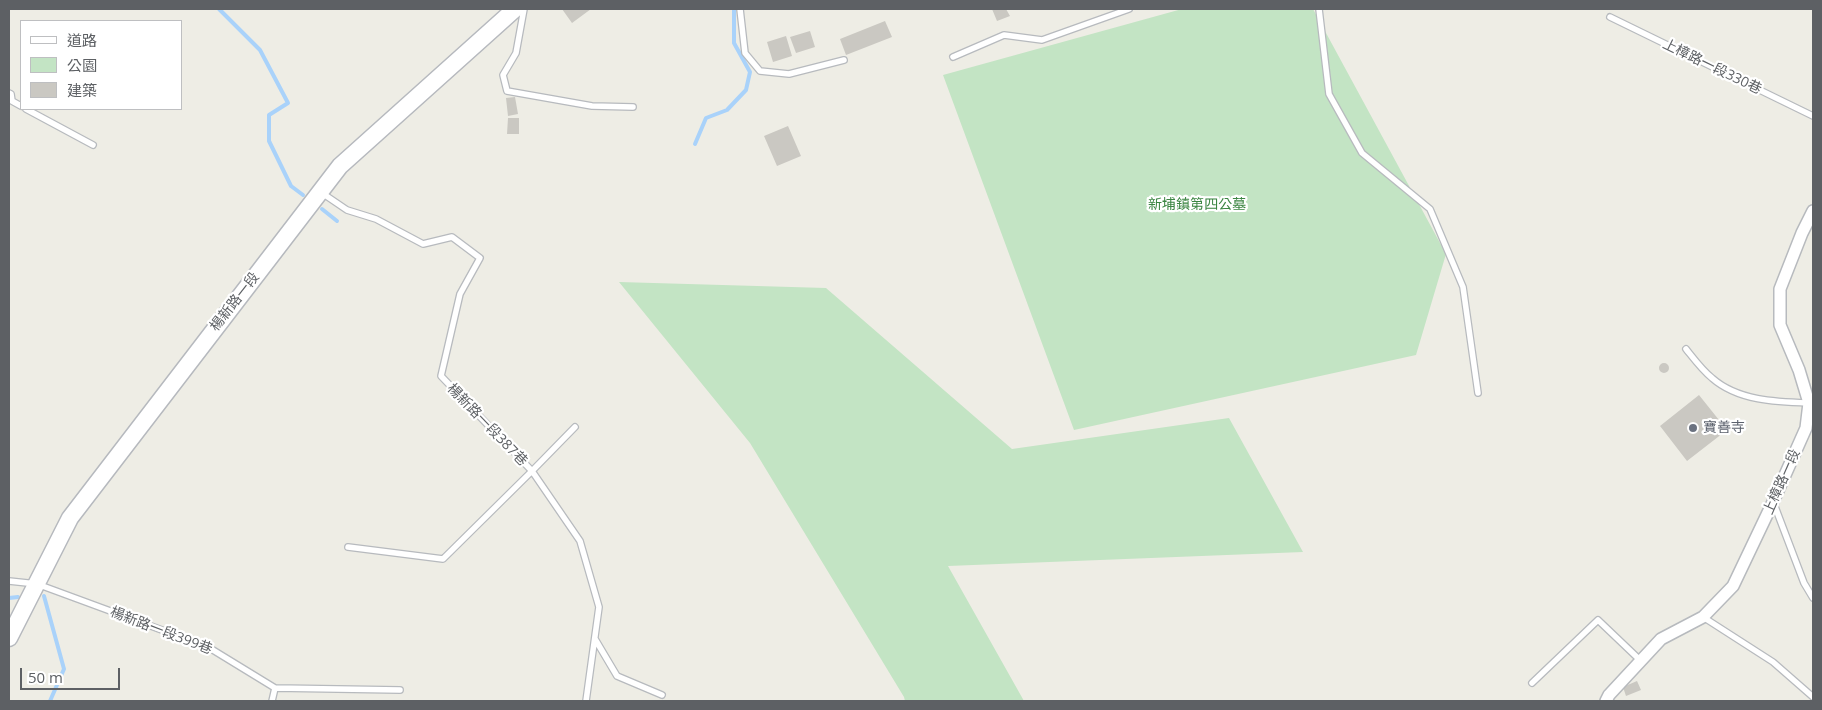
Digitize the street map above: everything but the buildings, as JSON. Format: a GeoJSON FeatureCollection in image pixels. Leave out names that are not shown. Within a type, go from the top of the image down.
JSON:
{"type":"FeatureCollection","features":[{"type":"Feature","properties":{"kind":"main road","name":"楊新路一段"},"geometry":{"type":"LineString","coordinates":[[9,638],[70,518],[340,166],[515,9]]}},
{"type":"Feature","properties":{"kind":"street","name":"上樟路一段"},"geometry":{"type":"LineString","coordinates":[[1606,701],[1609,695],[1640,660],[1661,639],[1703,617],[1733,586],[1806,428],[1809,403],[1799,370],[1780,325],[1780,289],[1802,233],[1813,211]]}},
{"type":"Feature","properties":{"kind":"lane"},"geometry":{"type":"LineString","coordinates":[[524,9],[516,53],[503,75],[507,91],[592,106],[633,107]]}},
{"type":"Feature","properties":{"kind":"lane"},"geometry":{"type":"LineString","coordinates":[[740,9],[745,53],[760,71],[790,74],[844,60]]}},
{"type":"Feature","properties":{"kind":"lane"},"geometry":{"type":"LineString","coordinates":[[953,57],[1004,36],[1042,40],[1130,9]]}},
{"type":"Feature","properties":{"kind":"lane"},"geometry":{"type":"LineString","coordinates":[[1319,9],[1329,94],[1362,153],[1430,209],[1463,287],[1478,393]]}},
{"type":"Feature","properties":{"kind":"lane","name":"上樟路一段330巷"},"geometry":{"type":"LineString","coordinates":[[1610,17],[1813,116]]}},
{"type":"Feature","properties":{"kind":"lane"},"geometry":{"type":"LineString","coordinates":[[9,93],[11,94],[12,101],[20,105]]}},
{"type":"Feature","properties":{"kind":"lane"},"geometry":{"type":"LineString","coordinates":[[28,110],[93,145]]}},
{"type":"Feature","properties":{"kind":"lane","name":"楊新路一段387巷"},"geometry":{"type":"LineString","coordinates":[[320,192],[347,210],[376,219],[422,244],[452,237],[480,258],[460,294],[441,376],[532,472],[580,541],[599,607],[586,701]]}},
{"type":"Feature","properties":{"kind":"lane"},"geometry":{"type":"LineString","coordinates":[[1686,349],[1711,378],[1734,392],[1775,402],[1809,403]]}},
{"type":"Feature","properties":{"kind":"lane"},"geometry":{"type":"LineString","coordinates":[[348,547],[443,559],[575,427]]}},
{"type":"Feature","properties":{"kind":"lane"},"geometry":{"type":"LineString","coordinates":[[1773,502],[1804,583],[1813,598]]}},
{"type":"Feature","properties":{"kind":"lane","name":"楊新路一段399巷"},"geometry":{"type":"LineString","coordinates":[[9,581],[37,584],[208,647],[275,688]]}},
{"type":"Feature","properties":{"kind":"lane"},"geometry":{"type":"LineString","coordinates":[[1703,617],[1772,662],[1813,697]]}},
{"type":"Feature","properties":{"kind":"lane"},"geometry":{"type":"LineString","coordinates":[[1532,682],[1598,620],[1640,660]]}},
{"type":"Feature","properties":{"kind":"lane"},"geometry":{"type":"LineString","coordinates":[[595,638],[617,676],[662,695]]}},
{"type":"Feature","properties":{"kind":"lane"},"geometry":{"type":"LineString","coordinates":[[272,701],[275,688],[400,690]]}},
{"type":"Feature","properties":{"kind":"green space","name":"新埔鎮第四公墓"},"geometry":{"type":"Polygon","coordinates":[[[1182,9],[1313,9],[1446,254],[1416,355],[1074,430],[943,75],[1182,9]]]}},
{"type":"Feature","properties":{"kind":"green space"},"geometry":{"type":"Polygon","coordinates":[[[619,282],[826,288],[1012,449],[1229,418],[1303,552],[948,566],[1024,701],[905,701],[750,443],[619,282]]]}},
{"type":"Feature","properties":{"kind":"waterway"},"geometry":{"type":"LineString","coordinates":[[219,9],[260,50],[288,103],[269,115],[269,141],[291,186],[303,195]]}},
{"type":"Feature","properties":{"kind":"waterway"},"geometry":{"type":"LineString","coordinates":[[695,144],[706,118],[727,110],[746,90],[750,72],[734,43],[734,9]]}},
{"type":"Feature","properties":{"kind":"waterway"},"geometry":{"type":"LineString","coordinates":[[322,209],[337,221]]}},
{"type":"Feature","properties":{"kind":"waterway"},"geometry":{"type":"LineString","coordinates":[[44,596],[64,669],[50,701]]}},
{"type":"Feature","properties":{"kind":"waterway"},"geometry":{"type":"LineString","coordinates":[[9,598],[18,597]]}},
{"type":"Feature","properties":{"kind":"place","name":"寶善寺"},"geometry":{"type":"Point","coordinates":[1693,428]}}]}
